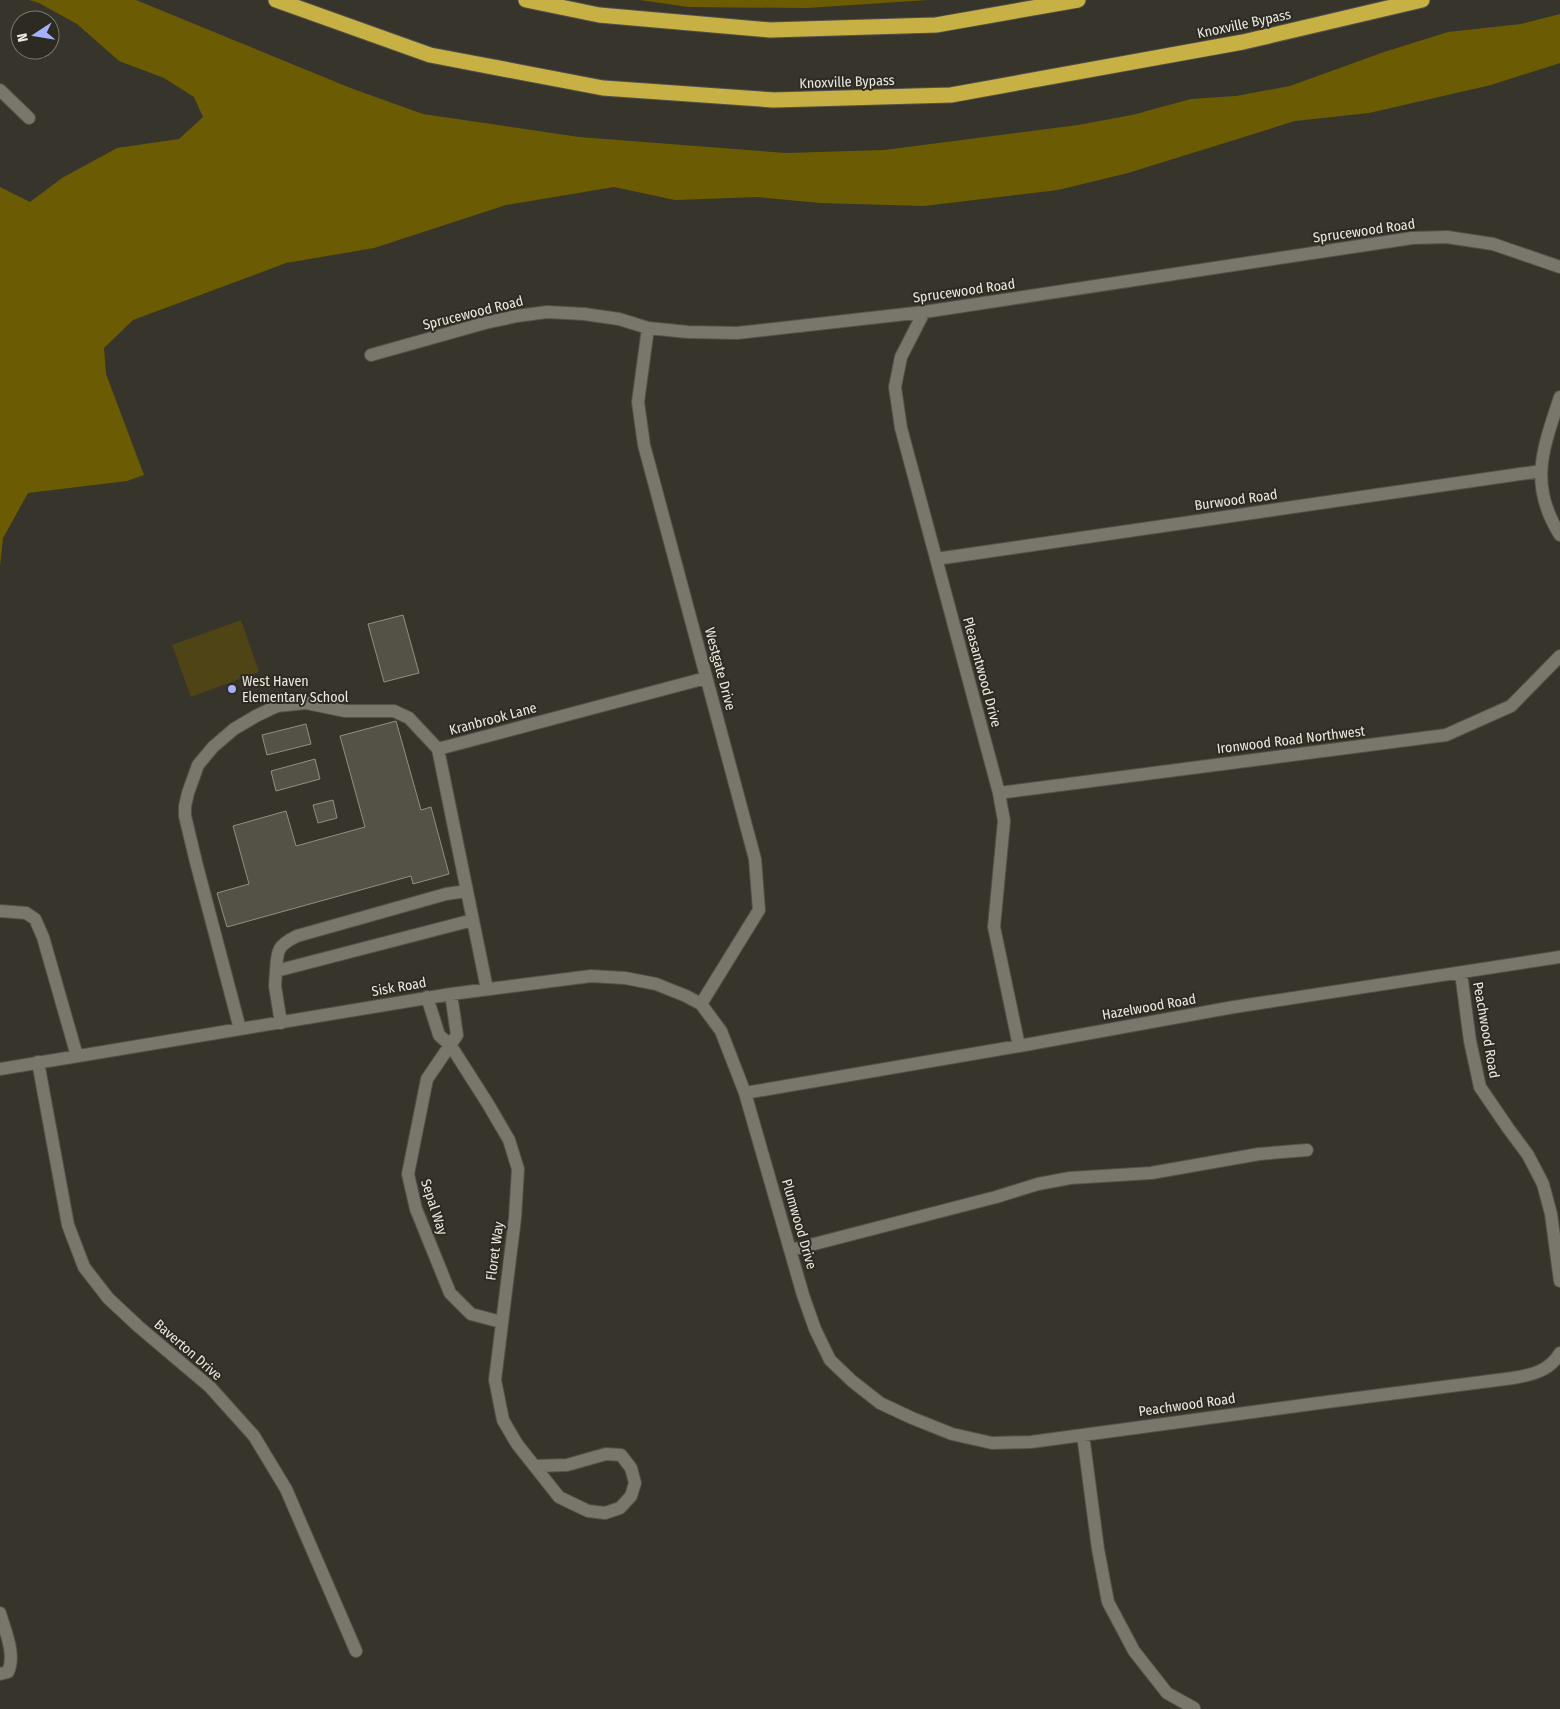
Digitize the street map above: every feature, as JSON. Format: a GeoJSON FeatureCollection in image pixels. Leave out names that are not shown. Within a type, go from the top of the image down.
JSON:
{"type":"FeatureCollection","features":[{"type":"Feature","properties":{"kind":"highway","name":"Knoxville Bypass"},"geometry":{"type":"LineString","coordinates":[[276,0],[430,55],[603,88],[774,100],[951,95],[1243,42],[1422,0]]}},
{"type":"Feature","properties":{"kind":"highway"},"geometry":{"type":"LineString","coordinates":[[526,0],[599,16],[770,30],[936,25],[1078,0]]}},
{"type":"Feature","properties":{"kind":"street"},"geometry":{"type":"LineString","coordinates":[[0,90],[29,118]]}},
{"type":"Feature","properties":{"kind":"street","name":"Sprucewood Road"},"geometry":{"type":"LineString","coordinates":[[372,355],[517,316],[547,312],[584,314],[618,319],[648,328],[688,332],[737,333],[924,312],[1412,238],[1447,237],[1493,244],[1560,267]]}},
{"type":"Feature","properties":{"kind":"street","name":"Pleasantwood Drive"},"geometry":{"type":"LineString","coordinates":[[924,312],[901,356],[896,386],[901,428],[999,793],[1004,821],[994,927],[1019,1046]]}},
{"type":"Feature","properties":{"kind":"street","name":"Westgate Drive"},"geometry":{"type":"LineString","coordinates":[[648,328],[638,402],[644,445],[755,859],[759,910],[701,1004]]}},
{"type":"Feature","properties":{"kind":"street"},"geometry":{"type":"LineString","coordinates":[[1560,396],[1545,444],[1540,471],[1543,500],[1560,535]]}},
{"type":"Feature","properties":{"kind":"street","name":"Burwood Road"},"geometry":{"type":"LineString","coordinates":[[936,559],[1540,471]]}},
{"type":"Feature","properties":{"kind":"street","name":"Ironwood Road Northwest"},"geometry":{"type":"LineString","coordinates":[[999,793],[1446,735],[1511,706],[1560,656]]}},
{"type":"Feature","properties":{"kind":"street","name":"Kranbrook Lane"},"geometry":{"type":"LineString","coordinates":[[487,989],[438,749],[706,678]]}},
{"type":"Feature","properties":{"kind":"street"},"geometry":{"type":"LineString","coordinates":[[240,1029],[185,816],[188,793],[198,765],[213,747],[234,729],[256,716],[277,706],[306,703],[345,711],[394,712],[409,718],[438,749]]}},
{"type":"Feature","properties":{"kind":"street"},"geometry":{"type":"LineString","coordinates":[[281,1022],[275,986],[277,953],[285,942],[297,936],[446,894],[467,891]]}},
{"type":"Feature","properties":{"kind":"street"},"geometry":{"type":"LineString","coordinates":[[0,911],[26,913],[35,919],[43,936],[77,1056]]}},
{"type":"Feature","properties":{"kind":"street"},"geometry":{"type":"LineString","coordinates":[[276,971],[473,920]]}},
{"type":"Feature","properties":{"kind":"street","name":"Hazelwood Road"},"geometry":{"type":"LineString","coordinates":[[745,1093],[1234,1007],[1560,957]]}},
{"type":"Feature","properties":{"kind":"street","name":"Peachwood Road"},"geometry":{"type":"LineString","coordinates":[[1461,973],[1470,1041],[1480,1087],[1528,1155],[1543,1184],[1550,1214],[1560,1281]]}},
{"type":"Feature","properties":{"kind":"street","name":"Sisk Road"},"geometry":{"type":"LineString","coordinates":[[0,1069],[427,997],[591,976],[624,978],[656,984],[701,1004],[721,1031],[745,1093]]}},
{"type":"Feature","properties":{"kind":"street"},"geometry":{"type":"LineString","coordinates":[[451,994],[457,1035],[451,1046]]}},
{"type":"Feature","properties":{"kind":"street","name":"Floret Way"},"geometry":{"type":"LineString","coordinates":[[427,997],[439,1035],[451,1046],[470,1074],[509,1140],[518,1169],[515,1218],[495,1380],[503,1420],[517,1444],[559,1496],[588,1511],[605,1513],[620,1508],[632,1496],[635,1483],[631,1468],[621,1455],[606,1454],[567,1466],[535,1466]]}},
{"type":"Feature","properties":{"kind":"street","name":"Sepal Way"},"geometry":{"type":"LineString","coordinates":[[451,1046],[427,1079],[408,1174],[416,1209],[450,1293],[471,1314],[501,1322]]}},
{"type":"Feature","properties":{"kind":"street","name":"Baverton Drive"},"geometry":{"type":"LineString","coordinates":[[38,1062],[68,1224],[84,1267],[108,1298],[210,1387],[254,1436],[286,1489],[356,1651]]}},
{"type":"Feature","properties":{"kind":"street","name":"Plumwood Drive"},"geometry":{"type":"LineString","coordinates":[[745,1093],[815,1329],[830,1360]]}},
{"type":"Feature","properties":{"kind":"street"},"geometry":{"type":"LineString","coordinates":[[791,1250],[996,1198],[1038,1184],[1070,1178],[1151,1173],[1259,1154],[1307,1150]]}},
{"type":"Feature","properties":{"kind":"street","name":"Peachwood Road"},"geometry":{"type":"LineString","coordinates":[[830,1360],[852,1381],[880,1403],[952,1434],[992,1443],[1031,1442],[1513,1378],[1534,1374],[1555,1363],[1560,1353]]}},
{"type":"Feature","properties":{"kind":"street"},"geometry":{"type":"LineString","coordinates":[[1083,1435],[1098,1549],[1108,1602],[1134,1651],[1167,1693],[1194,1708]]}},
{"type":"Feature","properties":{"kind":"street"},"geometry":{"type":"LineString","coordinates":[[0,1613],[10,1648],[12,1664],[8,1672],[0,1674]]}},
{"type":"Feature","properties":{"kind":"shaded area"},"geometry":{"type":"Polygon","coordinates":[[[29,0],[136,0],[353,89],[423,114],[579,137],[786,153],[884,150],[1078,125],[1132,115],[1191,99],[1236,96],[1290,86],[1384,52],[1448,32],[1521,24],[1560,14],[1560,63],[1491,85],[1369,113],[1295,121],[1128,173],[1058,190],[924,206],[820,203],[758,197],[675,200],[614,187],[506,205],[374,248],[286,263],[133,320],[104,348],[106,374],[144,475],[127,481],[28,493],[3,538],[0,566],[0,187],[30,202],[62,178],[117,148],[179,139],[203,117],[194,97],[164,78],[119,61],[77,24],[60,15],[60,10],[52,10],[29,0]]]}},
{"type":"Feature","properties":{"kind":"shaded area"},"geometry":{"type":"Polygon","coordinates":[[[640,0],[928,0],[807,8],[688,7],[640,0]]]}},
{"type":"Feature","properties":{"kind":"shaded area"},"geometry":{"type":"Polygon","coordinates":[[[241,620],[259,672],[191,697],[172,645],[241,620]]]}},
{"type":"Feature","properties":{"kind":"building"},"geometry":{"type":"Polygon","coordinates":[[[403,615],[419,673],[384,682],[368,624],[403,615]]]}},
{"type":"Feature","properties":{"kind":"building","name":"West Haven Elementary School"},"geometry":{"type":"Polygon","coordinates":[[[396,721],[421,810],[431,807],[449,874],[413,884],[411,876],[227,927],[217,893],[249,884],[233,826],[286,811],[296,846],[365,827],[340,736],[396,721]]]}},
{"type":"Feature","properties":{"kind":"building"},"geometry":{"type":"Polygon","coordinates":[[[306,724],[311,744],[267,755],[262,735],[306,724]]]}},
{"type":"Feature","properties":{"kind":"building"},"geometry":{"type":"Polygon","coordinates":[[[315,759],[320,779],[276,791],[271,771],[315,759]]]}},
{"type":"Feature","properties":{"kind":"building"},"geometry":{"type":"Polygon","coordinates":[[[333,800],[337,818],[318,823],[313,805],[333,800]]]}},
{"type":"Feature","properties":{"kind":"place","name":"West Haven Elementary School"},"geometry":{"type":"Point","coordinates":[232,689]}}]}
